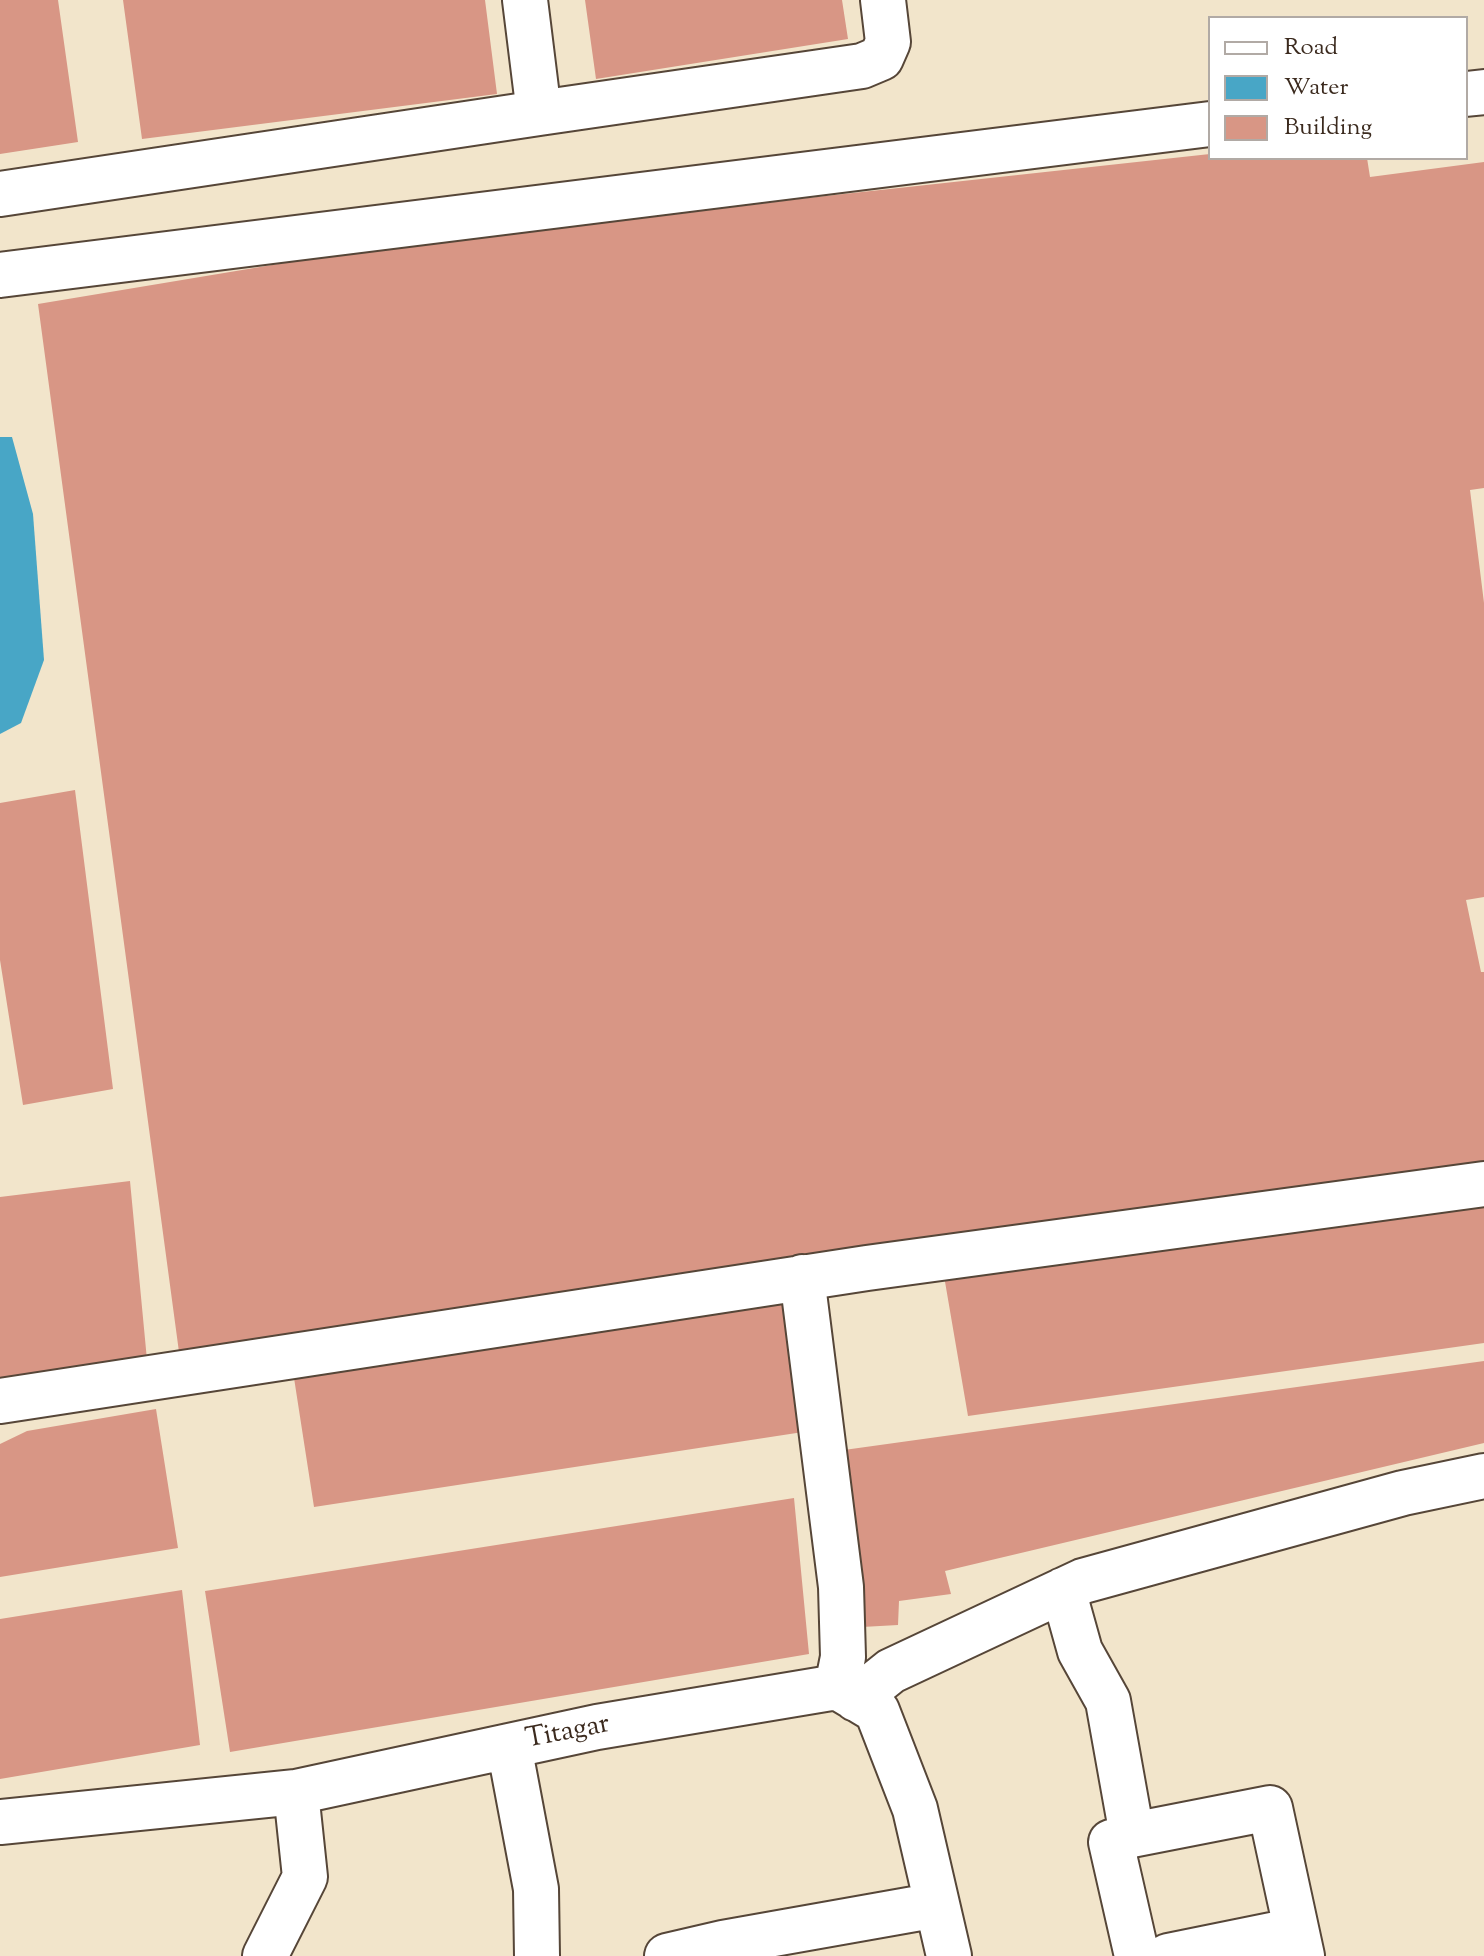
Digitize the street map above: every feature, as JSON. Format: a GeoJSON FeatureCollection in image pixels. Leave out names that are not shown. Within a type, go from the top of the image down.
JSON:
{"type":"FeatureCollection","features":[{"type":"Feature","properties":{"kind":"street"},"geometry":{"type":"LineString","coordinates":[[525,0],[539,113]]}},
{"type":"Feature","properties":{"kind":"street"},"geometry":{"type":"LineString","coordinates":[[0,194],[862,66],[881,58],[888,42],[883,0]]}},
{"type":"Feature","properties":{"kind":"street"},"geometry":{"type":"LineString","coordinates":[[0,275],[1208,124]]}},
{"type":"Feature","properties":{"kind":"street"},"geometry":{"type":"LineString","coordinates":[[0,1401],[802,1277],[1484,1184]]}},
{"type":"Feature","properties":{"kind":"street"},"geometry":{"type":"LineString","coordinates":[[802,1277],[841,1587],[847,1693]]}},
{"type":"Feature","properties":{"kind":"street"},"geometry":{"type":"LineString","coordinates":[[847,1693],[1083,1581],[1403,1493],[1484,1476]]}},
{"type":"Feature","properties":{"kind":"street"},"geometry":{"type":"LineString","coordinates":[[1063,1590],[1080,1651],[1108,1701],[1132,1835]]}},
{"type":"Feature","properties":{"kind":"street"},"geometry":{"type":"LineString","coordinates":[[847,1693],[877,1711],[915,1809],[949,1956]]}},
{"type":"Feature","properties":{"kind":"street","name":"Titagar"},"geometry":{"type":"LineString","coordinates":[[0,1822],[296,1792],[597,1727],[847,1693]]}},
{"type":"Feature","properties":{"kind":"street"},"geometry":{"type":"LineString","coordinates":[[509,1746],[536,1889],[537,1956]]}},
{"type":"Feature","properties":{"kind":"street"},"geometry":{"type":"LineString","coordinates":[[265,1956],[305,1877],[296,1792]]}},
{"type":"Feature","properties":{"kind":"street"},"geometry":{"type":"LineString","coordinates":[[1137,1956],[1111,1842],[1132,1835],[1270,1808],[1299,1943],[1168,1956]]}},
{"type":"Feature","properties":{"kind":"street"},"geometry":{"type":"LineString","coordinates":[[667,1956],[937,1905]]}},
{"type":"Feature","properties":{"kind":"water"},"geometry":{"type":"Polygon","coordinates":[[[0,437],[12,437],[33,514],[44,660],[21,723],[0,734],[0,437]]]}},
{"type":"Feature","properties":{"kind":"building"},"geometry":{"type":"Polygon","coordinates":[[[0,0],[58,0],[78,142],[0,154],[0,0]]]}},
{"type":"Feature","properties":{"kind":"building"},"geometry":{"type":"Polygon","coordinates":[[[123,0],[485,0],[497,94],[142,139],[123,0]]]}},
{"type":"Feature","properties":{"kind":"building"},"geometry":{"type":"Polygon","coordinates":[[[585,0],[842,0],[848,39],[596,79],[585,0]]]}},
{"type":"Feature","properties":{"kind":"building"},"geometry":{"type":"Polygon","coordinates":[[[1208,154],[1208,160],[1367,160],[1370,177],[1484,162],[1484,488],[1470,490],[1484,603],[1484,897],[1466,900],[1481,972],[1484,972],[1484,1168],[179,1352],[38,304],[296,261],[798,199],[1208,154]]]}},
{"type":"Feature","properties":{"kind":"building"},"geometry":{"type":"Polygon","coordinates":[[[75,790],[113,1089],[23,1105],[0,960],[0,803],[75,790]]]}},
{"type":"Feature","properties":{"kind":"building"},"geometry":{"type":"Polygon","coordinates":[[[130,1181],[147,1360],[0,1382],[0,1197],[130,1181]]]}},
{"type":"Feature","properties":{"kind":"building"},"geometry":{"type":"Polygon","coordinates":[[[1484,1201],[1484,1343],[968,1416],[943,1270],[1484,1201]]]}},
{"type":"Feature","properties":{"kind":"building"},"geometry":{"type":"Polygon","coordinates":[[[789,1296],[803,1432],[314,1507],[292,1365],[789,1296]]]}},
{"type":"Feature","properties":{"kind":"building"},"geometry":{"type":"Polygon","coordinates":[[[1484,1361],[1484,1443],[945,1571],[951,1594],[899,1601],[898,1625],[862,1627],[844,1450],[1484,1361]]]}},
{"type":"Feature","properties":{"kind":"building"},"geometry":{"type":"Polygon","coordinates":[[[156,1409],[178,1548],[0,1577],[0,1444],[27,1431],[156,1409]]]}},
{"type":"Feature","properties":{"kind":"building"},"geometry":{"type":"Polygon","coordinates":[[[794,1498],[809,1654],[230,1752],[205,1591],[794,1498]]]}},
{"type":"Feature","properties":{"kind":"building"},"geometry":{"type":"Polygon","coordinates":[[[182,1590],[200,1745],[0,1779],[0,1619],[182,1590]]]}}]}
